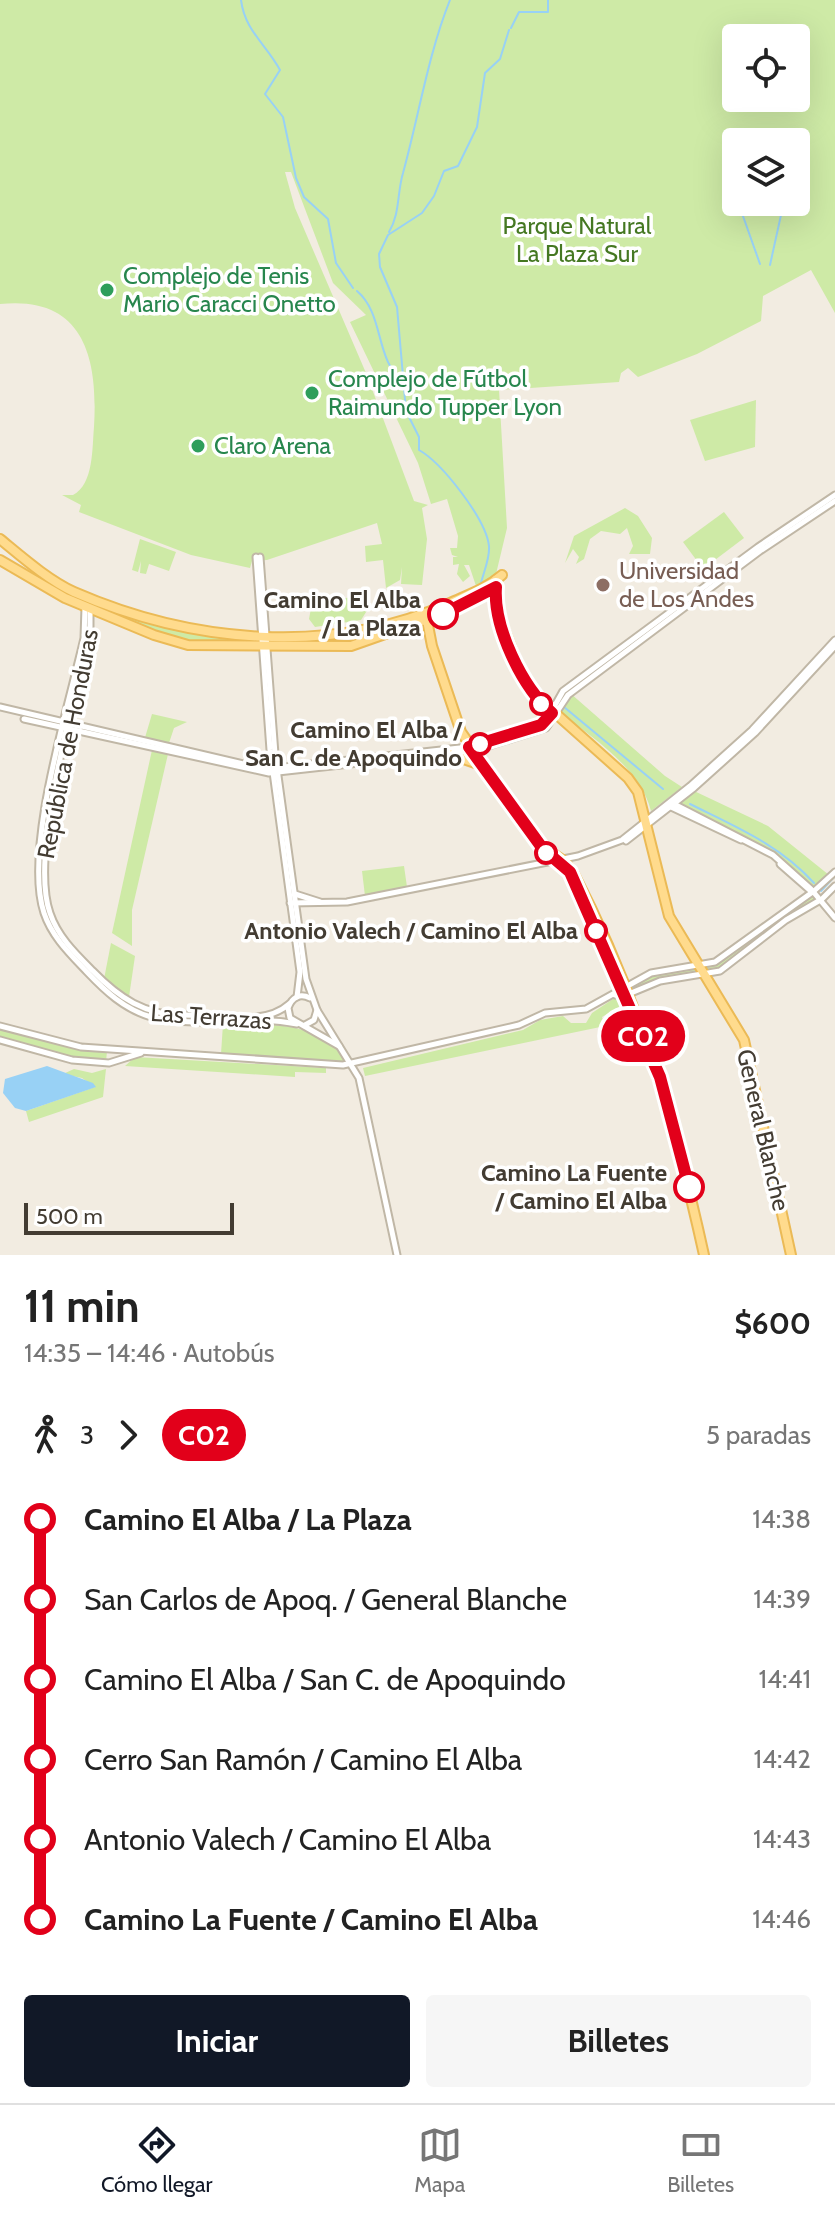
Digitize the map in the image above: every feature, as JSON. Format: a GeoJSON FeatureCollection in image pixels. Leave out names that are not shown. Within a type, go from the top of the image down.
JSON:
{"type":"FeatureCollection","features":[{"type":"Feature","properties":{"kind":"main road"},"geometry":{"type":"LineString","coordinates":[[0,539],[87,601],[171,642],[215,645],[296,642],[344,647],[426,616],[456,720],[471,749],[540,845],[570,872],[613,964],[660,1077],[681,1151],[704,1255]]}},
{"type":"Feature","properties":{"kind":"main road"},"geometry":{"type":"LineString","coordinates":[[12,568],[21,565],[21,556]]}},
{"type":"Feature","properties":{"kind":"main road"},"geometry":{"type":"LineString","coordinates":[[0,560],[87,601],[264,642]]}},
{"type":"Feature","properties":{"kind":"main road","name":"General Blanche"},"geometry":{"type":"LineString","coordinates":[[426,616],[499,581],[498,613],[522,678],[534,697],[632,782],[648,822],[664,888],[682,936],[744,1040],[791,1255]]}},
{"type":"Feature","properties":{"kind":"main road"},"geometry":{"type":"LineString","coordinates":[[119,619],[123,609]]}},
{"type":"Feature","properties":{"kind":"main road"},"geometry":{"type":"LineString","coordinates":[[296,642],[390,628]]}},
{"type":"Feature","properties":{"kind":"main road"},"geometry":{"type":"LineString","coordinates":[[215,645],[216,633]]}},
{"type":"Feature","properties":{"kind":"main road"},"geometry":{"type":"LineString","coordinates":[[449,754],[484,768]]}},
{"type":"Feature","properties":{"kind":"main road","name":"General Blanche"},"geometry":{"type":"LineString","coordinates":[[648,822],[659,889],[673,924],[691,947],[701,967]]}},
{"type":"Feature","properties":{"kind":"street"},"geometry":{"type":"LineString","coordinates":[[0,709],[67,727],[275,770],[449,754],[471,749],[541,725],[568,695],[740,563],[835,498]]}},
{"type":"Feature","properties":{"kind":"street"},"geometry":{"type":"LineString","coordinates":[[258,557],[275,770],[300,972],[297,997]]}},
{"type":"Feature","properties":{"kind":"street","name":"República de Honduras"},"geometry":{"type":"LineString","coordinates":[[87,601],[84,638],[67,727],[43,822],[39,885],[47,920],[109,994],[128,1005]]}},
{"type":"Feature","properties":{"kind":"street"},"geometry":{"type":"LineString","coordinates":[[293,903],[353,901],[613,848],[755,733],[835,643]]}},
{"type":"Feature","properties":{"kind":"street"},"geometry":{"type":"LineString","coordinates":[[275,770],[471,749]]}},
{"type":"Feature","properties":{"kind":"street"},"geometry":{"type":"LineString","coordinates":[[670,804],[759,849],[812,893],[835,918]]}},
{"type":"Feature","properties":{"kind":"street"},"geometry":{"type":"LineString","coordinates":[[625,992],[657,972],[701,967],[725,957],[812,893],[835,872]]}},
{"type":"Feature","properties":{"kind":"street"},"geometry":{"type":"LineString","coordinates":[[0,1026],[75,1046],[142,1053],[353,1064],[519,1025],[545,1013],[580,1011],[660,981],[707,976],[730,965],[835,886]]}},
{"type":"Feature","properties":{"kind":"street"},"geometry":{"type":"LineString","coordinates":[[292,893],[325,903]]}},
{"type":"Feature","properties":{"kind":"street"},"geometry":{"type":"LineString","coordinates":[[293,903],[306,979],[314,1002],[353,1064],[360,1082],[397,1255]]}},
{"type":"Feature","properties":{"kind":"street"},"geometry":{"type":"LineString","coordinates":[[314,1002],[305,996],[297,997],[289,1004],[289,1016],[297,1024],[327,1036],[348,1056]]}},
{"type":"Feature","properties":{"kind":"street","name":"Las Terrazas"},"geometry":{"type":"LineString","coordinates":[[244,1019],[269,1015],[289,1004]]}},
{"type":"Feature","properties":{"kind":"street","name":"Las Terrazas"},"geometry":{"type":"LineString","coordinates":[[128,1005],[155,1015],[297,1024]]}},
{"type":"Feature","properties":{"kind":"street"},"geometry":{"type":"LineString","coordinates":[[304,1025],[313,1021],[317,1010]]}},
{"type":"Feature","properties":{"kind":"street"},"geometry":{"type":"LineString","coordinates":[[0,1040],[72,1060],[109,1063],[142,1053]]}},
{"type":"Feature","properties":{"kind":"green space","name":"Parque Natural La Plaza Sur"},"geometry":{"type":"Polygon","coordinates":[[[0,0],[835,0],[835,313],[811,270],[763,296],[761,321],[697,354],[638,377],[628,368],[621,373],[619,382],[499,390],[507,528],[496,574],[477,589],[469,565],[464,565],[470,576],[463,582],[457,574],[459,564],[453,565],[453,557],[458,557],[452,555],[450,548],[457,548],[458,536],[447,499],[431,504],[418,463],[350,322],[366,315],[333,283],[291,172],[285,172],[295,208],[366,373],[414,501],[428,505],[422,508],[427,539],[422,585],[401,584],[402,567],[400,580],[386,588],[383,560],[366,562],[365,546],[382,544],[377,523],[267,560],[252,561],[250,568],[191,555],[79,512],[81,505],[62,495],[73,495],[80,490],[91,465],[95,402],[89,357],[81,337],[69,322],[52,310],[29,304],[0,304],[0,0]]]}},
{"type":"Feature","properties":{"kind":"green space"},"geometry":{"type":"Polygon","coordinates":[[[756,400],[755,447],[705,461],[690,420],[756,400]]]}},
{"type":"Feature","properties":{"kind":"green space"},"geometry":{"type":"Polygon","coordinates":[[[625,508],[638,516],[652,538],[650,554],[629,554],[633,546],[627,528],[620,534],[601,531],[590,539],[584,559],[576,564],[579,557],[573,549],[565,563],[574,536],[625,508]]]}},
{"type":"Feature","properties":{"kind":"green space"},"geometry":{"type":"Polygon","coordinates":[[[724,512],[744,538],[703,569],[683,542],[724,512]]]}},
{"type":"Feature","properties":{"kind":"green space"},"geometry":{"type":"Polygon","coordinates":[[[140,539],[176,552],[169,571],[149,564],[146,574],[140,573],[141,561],[138,572],[132,570],[140,539]]]}},
{"type":"Feature","properties":{"kind":"green space"},"geometry":{"type":"Polygon","coordinates":[[[366,595],[362,599],[368,609],[361,620],[315,627],[309,619],[312,603],[366,595]]]}},
{"type":"Feature","properties":{"kind":"green space"},"geometry":{"type":"Polygon","coordinates":[[[92,600],[119,611],[259,639],[259,645],[181,641],[153,634],[93,605],[92,600]]]}},
{"type":"Feature","properties":{"kind":"green space"},"geometry":{"type":"Polygon","coordinates":[[[570,693],[665,776],[682,787],[651,811],[645,795],[626,767],[559,711],[570,693]]]}},
{"type":"Feature","properties":{"kind":"green space"},"geometry":{"type":"Polygon","coordinates":[[[152,714],[187,722],[174,728],[168,746],[144,741],[152,714]]]}},
{"type":"Feature","properties":{"kind":"green space"},"geometry":{"type":"Polygon","coordinates":[[[152,750],[168,754],[132,910],[132,946],[112,933],[152,750]]]}},
{"type":"Feature","properties":{"kind":"green space"},"geometry":{"type":"Polygon","coordinates":[[[692,790],[768,826],[829,875],[812,887],[758,843],[680,806],[678,803],[692,790]]]}},
{"type":"Feature","properties":{"kind":"green space"},"geometry":{"type":"Polygon","coordinates":[[[404,866],[407,887],[365,896],[362,871],[404,866]]]}},
{"type":"Feature","properties":{"kind":"green space"},"geometry":{"type":"Polygon","coordinates":[[[812,895],[816,901],[717,972],[675,978],[631,992],[628,986],[654,974],[708,967],[724,959],[778,916],[812,895]]]}},
{"type":"Feature","properties":{"kind":"green space"},"geometry":{"type":"Polygon","coordinates":[[[111,943],[135,956],[129,997],[104,979],[111,943]]]}},
{"type":"Feature","properties":{"kind":"green space"},"geometry":{"type":"Polygon","coordinates":[[[619,995],[624,1004],[602,1017],[605,1026],[365,1076],[363,1068],[523,1030],[540,1020],[563,1016],[571,1023],[586,1023],[592,1013],[619,995]]]}},
{"type":"Feature","properties":{"kind":"green space"},"geometry":{"type":"Polygon","coordinates":[[[223,1024],[275,1025],[307,1031],[335,1048],[347,1062],[221,1054],[223,1024]]]}},
{"type":"Feature","properties":{"kind":"green space"},"geometry":{"type":"Polygon","coordinates":[[[0,1028],[73,1048],[107,1051],[106,1062],[70,1058],[0,1038],[0,1028]]]}},
{"type":"Feature","properties":{"kind":"green space"},"geometry":{"type":"Polygon","coordinates":[[[135,1057],[326,1068],[326,1073],[295,1072],[295,1077],[125,1066],[135,1057]]]}},
{"type":"Feature","properties":{"kind":"green space"},"geometry":{"type":"Polygon","coordinates":[[[74,1069],[92,1073],[106,1069],[103,1097],[29,1122],[26,1111],[95,1087],[82,1078],[63,1074],[74,1069]]]}},
{"type":"Feature","properties":{"kind":"water"},"geometry":{"type":"Polygon","coordinates":[[[47,1066],[93,1083],[96,1087],[26,1111],[15,1108],[3,1093],[5,1079],[47,1066]]]}},
{"type":"Feature","properties":{"kind":"waterway"},"geometry":{"type":"LineString","coordinates":[[241,0],[251,29],[280,70],[265,94],[283,117],[296,178],[304,197],[328,219],[336,263],[353,288]]}},
{"type":"Feature","properties":{"kind":"waterway"},"geometry":{"type":"LineString","coordinates":[[389,232],[395,218],[430,64],[450,0]]}},
{"type":"Feature","properties":{"kind":"waterway"},"geometry":{"type":"LineString","coordinates":[[511,28],[519,12],[548,12],[548,0]]}},
{"type":"Feature","properties":{"kind":"waterway"},"geometry":{"type":"LineString","coordinates":[[481,583],[489,546],[480,521],[462,493],[419,450],[419,437],[406,411],[397,307],[380,267],[379,254],[388,235],[422,213],[434,196],[444,171],[458,166],[477,127],[485,73],[500,59],[509,30]]}},
{"type":"Feature","properties":{"kind":"waterway"},"geometry":{"type":"LineString","coordinates":[[743,216],[760,264]]}},
{"type":"Feature","properties":{"kind":"waterway"},"geometry":{"type":"LineString","coordinates":[[770,265],[781,216]]}},
{"type":"Feature","properties":{"kind":"waterway"},"geometry":{"type":"LineString","coordinates":[[357,291],[372,312],[388,362],[404,383]]}},
{"type":"Feature","properties":{"kind":"waterway"},"geometry":{"type":"LineString","coordinates":[[564,707],[663,789]]}},
{"type":"Feature","properties":{"kind":"waterway"},"geometry":{"type":"LineString","coordinates":[[690,804],[772,847],[814,883]]}},
{"type":"Feature","properties":{"kind":"waterway"},"geometry":{"type":"LineString","coordinates":[[821,891],[835,876]]}},
{"type":"Feature","properties":{"kind":"bus line","name":"C02"},"geometry":{"type":"LineString","coordinates":[[443,614],[496,587],[498,613],[522,678],[534,697],[552,713],[541,725],[469,747],[543,849],[570,872],[660,1077],[689,1187]]}},
{"type":"Feature","properties":{"kind":"place","name":"Complejo de Tenis Mario Caracci Onetto"},"geometry":{"type":"Point","coordinates":[107,290]}},
{"type":"Feature","properties":{"kind":"place","name":"Complejo de Fútbol Raimundo Tupper Lyon"},"geometry":{"type":"Point","coordinates":[312,393]}},
{"type":"Feature","properties":{"kind":"place","name":"Claro Arena"},"geometry":{"type":"Point","coordinates":[198,446]}},
{"type":"Feature","properties":{"kind":"place","name":"Universidad de Los Andes"},"geometry":{"type":"Point","coordinates":[603,585]}},
{"type":"Feature","properties":{"kind":"place","name":"Camino El Alba / La Plaza"},"geometry":{"type":"Point","coordinates":[443,614]}},
{"type":"Feature","properties":{"kind":"place","name":"Camino El Alba / San C. de Apoquindo"},"geometry":{"type":"Point","coordinates":[480,744]}},
{"type":"Feature","properties":{"kind":"place","name":"Antonio Valech / Camino El Alba"},"geometry":{"type":"Point","coordinates":[596,931]}},
{"type":"Feature","properties":{"kind":"place","name":"Camino La Fuente / Camino El Alba"},"geometry":{"type":"Point","coordinates":[689,1187]}}]}
